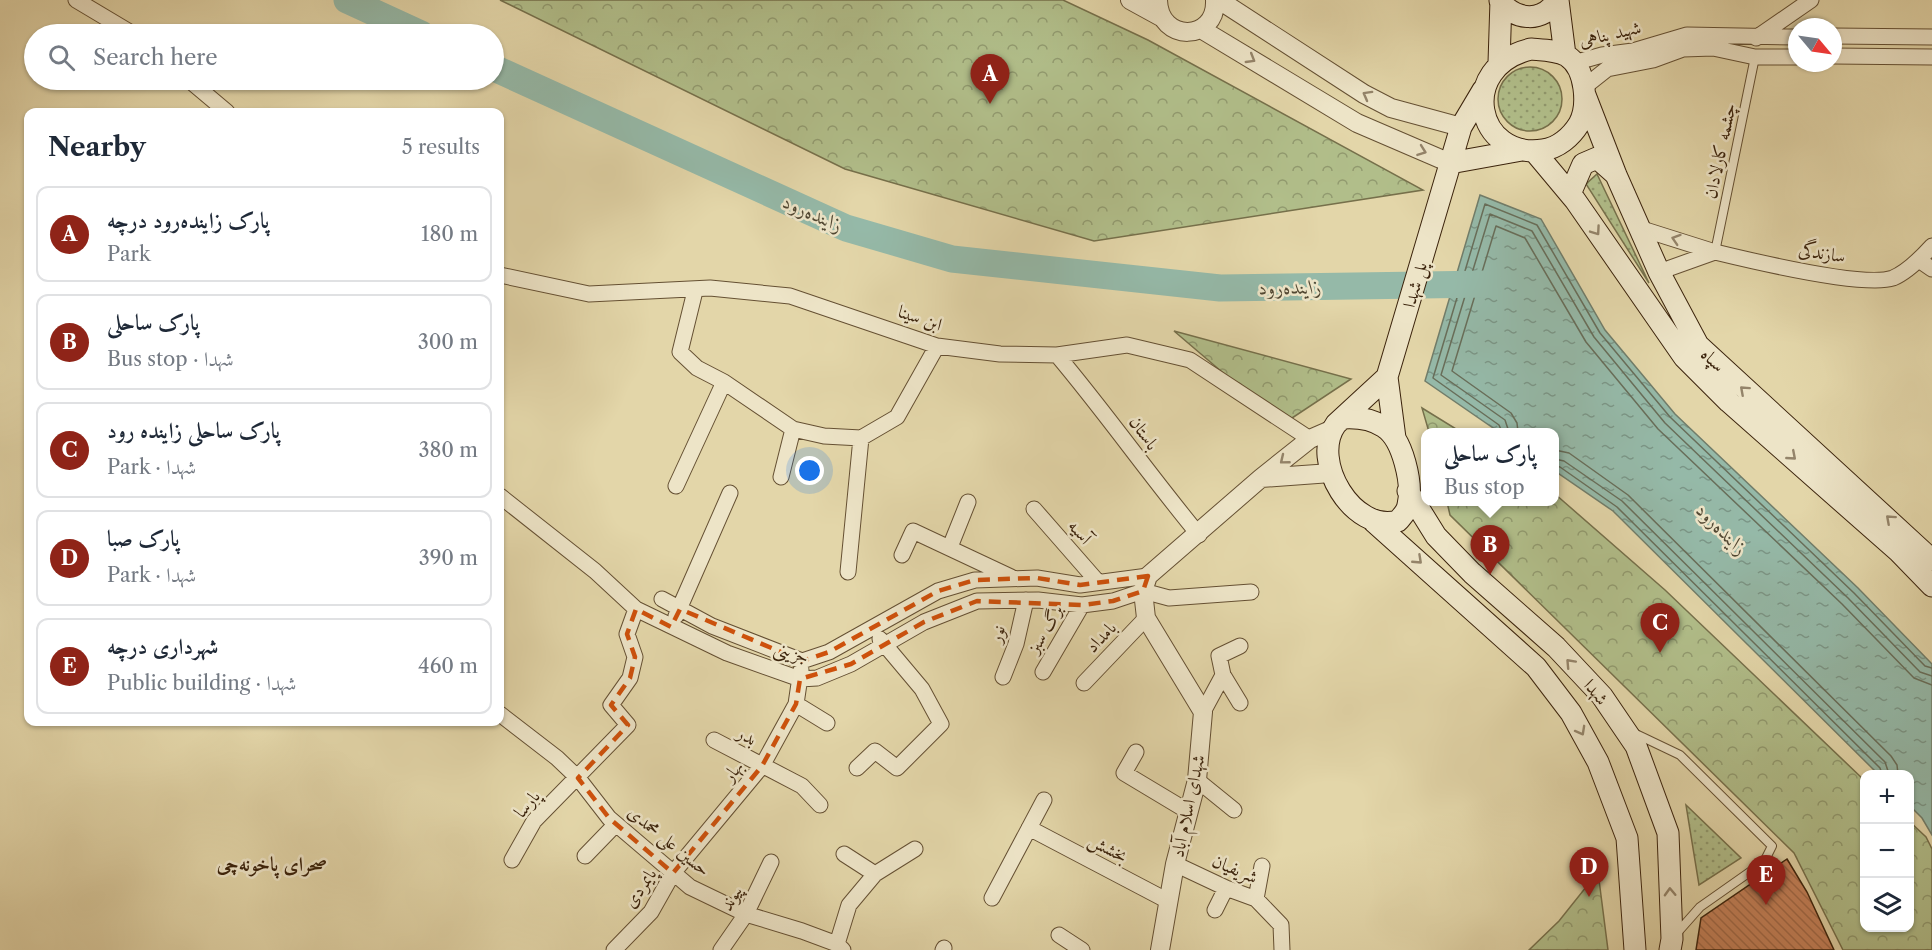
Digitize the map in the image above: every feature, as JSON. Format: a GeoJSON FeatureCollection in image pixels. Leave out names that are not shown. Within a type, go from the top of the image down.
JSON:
{"type":"FeatureCollection","features":[{"type":"Feature","properties":{"kind":"main road"},"geometry":{"type":"LineString","coordinates":[[1499,0],[1506,9],[1525,17],[1545,13],[1558,0]]}},
{"type":"Feature","properties":{"kind":"main road"},"geometry":{"type":"LineString","coordinates":[[1499,0],[1499,63]]}},
{"type":"Feature","properties":{"kind":"main road"},"geometry":{"type":"LineString","coordinates":[[1450,163],[1555,146],[1572,134],[1580,122],[1584,91],[1570,59],[1558,0]]}},
{"type":"Feature","properties":{"kind":"main road"},"geometry":{"type":"LineString","coordinates":[[1528,151],[1509,146],[1491,128],[1484,110],[1483,90],[1490,74],[1499,63],[1514,53],[1531,49],[1570,59]]}},
{"type":"Feature","properties":{"kind":"main road","name":"پل شهدا"},"geometry":{"type":"LineString","coordinates":[[1387,377],[1461,128],[1483,90]]}},
{"type":"Feature","properties":{"kind":"main road","name":"سپاه"},"geometry":{"type":"LineString","coordinates":[[1584,91],[1639,228],[1659,272],[1698,345],[1932,560]]}},
{"type":"Feature","properties":{"kind":"main road","name":"سپاه"},"geometry":{"type":"LineString","coordinates":[[1528,151],[1570,194],[1684,357],[1729,402],[1899,552],[1932,586]]}},
{"type":"Feature","properties":{"kind":"main road"},"geometry":{"type":"LineString","coordinates":[[1570,194],[1583,164],[1597,158],[1616,175]]}},
{"type":"Feature","properties":{"kind":"main road"},"geometry":{"type":"LineString","coordinates":[[1338,424],[1356,417],[1371,420],[1385,427],[1395,438],[1402,453],[1409,504],[1398,521],[1386,524],[1374,522],[1348,501],[1331,473],[1327,460],[1338,424],[1387,377]]}},
{"type":"Feature","properties":{"kind":"main road"},"geometry":{"type":"LineString","coordinates":[[1387,377],[1395,438]]}},
{"type":"Feature","properties":{"kind":"main road","name":"شهدا"},"geometry":{"type":"LineString","coordinates":[[1408,491],[1436,536],[1472,573],[1556,647],[1602,696],[1636,746],[1668,833],[1671,944]]}},
{"type":"Feature","properties":{"kind":"main road","name":"شهدا"},"geometry":{"type":"LineString","coordinates":[[1374,522],[1536,667],[1571,713],[1599,762],[1627,838],[1635,950]]}},
{"type":"Feature","properties":{"kind":"street"},"geometry":{"type":"LineString","coordinates":[[76,0],[116,24]]}},
{"type":"Feature","properties":{"kind":"street"},"geometry":{"type":"LineString","coordinates":[[1130,0],[1160,9],[1174,30],[1183,32],[1201,29],[1213,15],[1217,0],[1364,94],[1391,108],[1461,128]]}},
{"type":"Feature","properties":{"kind":"street"},"geometry":{"type":"LineString","coordinates":[[1755,57],[1756,38],[1811,0]]}},
{"type":"Feature","properties":{"kind":"street"},"geometry":{"type":"LineString","coordinates":[[1201,29],[1357,123],[1450,163]]}},
{"type":"Feature","properties":{"kind":"street","name":"شهید پناهی"},"geometry":{"type":"LineString","coordinates":[[1570,59],[1633,51],[1687,35],[1732,34],[1756,38],[1788,37]]}},
{"type":"Feature","properties":{"kind":"street"},"geometry":{"type":"LineString","coordinates":[[1842,36],[1932,37]]}},
{"type":"Feature","properties":{"kind":"street"},"geometry":{"type":"LineString","coordinates":[[1584,91],[1604,71],[1653,60],[1683,49],[1713,48],[1755,57],[1788,57]]}},
{"type":"Feature","properties":{"kind":"street"},"geometry":{"type":"LineString","coordinates":[[1602,55],[1599,64],[1604,71]]}},
{"type":"Feature","properties":{"kind":"street"},"geometry":{"type":"LineString","coordinates":[[1842,56],[1932,57]]}},
{"type":"Feature","properties":{"kind":"street"},"geometry":{"type":"LineString","coordinates":[[201,90],[222,108]]}},
{"type":"Feature","properties":{"kind":"street","name":"سازندگی"},"geometry":{"type":"LineString","coordinates":[[1639,228],[1750,261],[1862,279],[1892,278],[1919,260],[1932,246]]}},
{"type":"Feature","properties":{"kind":"street"},"geometry":{"type":"LineString","coordinates":[[1659,272],[1715,252]]}},
{"type":"Feature","properties":{"kind":"street"},"geometry":{"type":"LineString","coordinates":[[1919,260],[1932,269]]}},
{"type":"Feature","properties":{"kind":"street","name":"ابن سینا"},"geometry":{"type":"LineString","coordinates":[[504,276],[588,294],[695,291],[710,288],[790,296],[858,317],[937,346],[1000,354],[1056,355],[1127,345],[1190,360],[1310,439]]}},
{"type":"Feature","properties":{"kind":"street"},"geometry":{"type":"LineString","coordinates":[[695,291],[680,352],[697,368],[724,382],[793,429],[824,436],[861,438],[897,417],[937,346]]}},
{"type":"Feature","properties":{"kind":"street","name":"باستان"},"geometry":{"type":"LineString","coordinates":[[1056,355],[1109,417],[1155,482],[1199,535]]}},
{"type":"Feature","properties":{"kind":"street"},"geometry":{"type":"LineString","coordinates":[[676,486],[724,382]]}},
{"type":"Feature","properties":{"kind":"street"},"geometry":{"type":"LineString","coordinates":[[1203,712],[1146,618],[1145,584],[1262,478],[1310,439],[1338,424]]}},
{"type":"Feature","properties":{"kind":"street"},"geometry":{"type":"LineString","coordinates":[[781,477],[793,429]]}},
{"type":"Feature","properties":{"kind":"street"},"geometry":{"type":"LineString","coordinates":[[848,572],[861,438]]}},
{"type":"Feature","properties":{"kind":"street"},"geometry":{"type":"LineString","coordinates":[[1262,478],[1331,473]]}},
{"type":"Feature","properties":{"kind":"street"},"geometry":{"type":"LineString","coordinates":[[671,627],[730,493]]}},
{"type":"Feature","properties":{"kind":"street","name":"جزینی"},"geometry":{"type":"LineString","coordinates":[[504,499],[595,571],[636,609],[728,653],[800,679],[817,678],[885,646],[946,611],[977,601],[1026,600],[1082,605],[1113,601],[1145,584]]}},
{"type":"Feature","properties":{"kind":"street"},"geometry":{"type":"LineString","coordinates":[[950,547],[968,502]]}},
{"type":"Feature","properties":{"kind":"street","name":"آسیه"},"geometry":{"type":"LineString","coordinates":[[1034,509],[1097,580]]}},
{"type":"Feature","properties":{"kind":"street"},"geometry":{"type":"LineString","coordinates":[[902,555],[914,531],[1012,578]]}},
{"type":"Feature","properties":{"kind":"street"},"geometry":{"type":"LineString","coordinates":[[662,599],[712,626],[802,661],[829,652],[938,591],[975,580],[1012,578],[1080,585],[1097,580],[1145,584],[1169,598],[1251,592]]}},
{"type":"Feature","properties":{"kind":"street"},"geometry":{"type":"LineString","coordinates":[[938,591],[946,611]]}},
{"type":"Feature","properties":{"kind":"street","name":"نور"},"geometry":{"type":"LineString","coordinates":[[1003,677],[1016,644],[1026,600]]}},
{"type":"Feature","properties":{"kind":"street","name":"برگ سبز"},"geometry":{"type":"LineString","coordinates":[[1043,672],[1082,605]]}},
{"type":"Feature","properties":{"kind":"street","name":"پارسا"},"geometry":{"type":"LineString","coordinates":[[512,860],[534,821],[628,725],[611,705],[630,678],[635,657],[627,634],[636,609]]}},
{"type":"Feature","properties":{"kind":"street","name":"بامداد"},"geometry":{"type":"LineString","coordinates":[[1084,682],[1146,618]]}},
{"type":"Feature","properties":{"kind":"street"},"geometry":{"type":"LineString","coordinates":[[857,768],[875,751],[897,768],[941,724],[922,689],[872,629]]}},
{"type":"Feature","properties":{"kind":"street"},"geometry":{"type":"LineString","coordinates":[[1240,646],[1219,656],[1223,675],[1240,703]]}},
{"type":"Feature","properties":{"kind":"street","name":"بهار"},"geometry":{"type":"LineString","coordinates":[[673,873],[762,766],[796,704],[802,661]]}},
{"type":"Feature","properties":{"kind":"street"},"geometry":{"type":"LineString","coordinates":[[1203,712],[1223,675]]}},
{"type":"Feature","properties":{"kind":"street"},"geometry":{"type":"LineString","coordinates":[[796,704],[826,723]]}},
{"type":"Feature","properties":{"kind":"street","name":"شهدای اسلام آباد"},"geometry":{"type":"LineString","coordinates":[[1160,950],[1176,864],[1197,780],[1203,712]]}},
{"type":"Feature","properties":{"kind":"street","name":"حسین علی محمدی"},"geometry":{"type":"LineString","coordinates":[[504,717],[557,758],[578,778],[616,824],[690,887],[746,914],[840,947]]}},
{"type":"Feature","properties":{"kind":"street","name":"بدر"},"geometry":{"type":"LineString","coordinates":[[714,741],[802,786],[820,805]]}},
{"type":"Feature","properties":{"kind":"street"},"geometry":{"type":"LineString","coordinates":[[1136,752],[1124,773],[1189,812]]}},
{"type":"Feature","properties":{"kind":"street"},"geometry":{"type":"LineString","coordinates":[[1197,780],[1234,810]]}},
{"type":"Feature","properties":{"kind":"street"},"geometry":{"type":"LineString","coordinates":[[992,898],[1044,800]]}},
{"type":"Feature","properties":{"kind":"street"},"geometry":{"type":"LineString","coordinates":[[585,856],[616,824]]}},
{"type":"Feature","properties":{"kind":"street","name":"بخشش"},"geometry":{"type":"LineString","coordinates":[[1029,828],[1168,902]]}},
{"type":"Feature","properties":{"kind":"street"},"geometry":{"type":"LineString","coordinates":[[840,947],[849,905],[875,874],[915,849]]}},
{"type":"Feature","properties":{"kind":"street"},"geometry":{"type":"LineString","coordinates":[[844,854],[875,874]]}},
{"type":"Feature","properties":{"kind":"street","name":"پیوند"},"geometry":{"type":"LineString","coordinates":[[721,950],[746,914],[771,862]]}},
{"type":"Feature","properties":{"kind":"street","name":"شریفیان"},"geometry":{"type":"LineString","coordinates":[[1176,864],[1226,888],[1256,899],[1281,925],[1282,950]]}},
{"type":"Feature","properties":{"kind":"street"},"geometry":{"type":"LineString","coordinates":[[1256,899],[1262,866]]}},
{"type":"Feature","properties":{"kind":"street","name":"پایمردی"},"geometry":{"type":"LineString","coordinates":[[614,950],[651,912],[673,873]]}},
{"type":"Feature","properties":{"kind":"street"},"geometry":{"type":"LineString","coordinates":[[1215,910],[1226,888]]}},
{"type":"Feature","properties":{"kind":"street"},"geometry":{"type":"LineString","coordinates":[[1059,935],[1082,950]]}},
{"type":"Feature","properties":{"kind":"lane","name":"چشمه کارلادان"},"geometry":{"type":"LineString","coordinates":[[1715,252],[1755,57]]}},
{"type":"Feature","properties":{"kind":"lane"},"geometry":{"type":"LineString","coordinates":[[1624,728],[1680,756],[1772,846],[1764,862],[1700,907],[1671,944]]}},
{"type":"Feature","properties":{"kind":"highlighted area"},"geometry":{"type":"Polygon","coordinates":[[[1148,576],[1143,591],[1113,601],[1082,605],[977,601],[924,622],[851,664],[800,679],[796,704],[762,766],[673,873],[609,818],[578,778],[628,725],[611,705],[630,678],[635,657],[627,634],[636,609],[671,627],[680,609],[802,661],[829,652],[938,591],[975,580],[1037,578],[1080,585],[1148,576]]]}},
{"type":"Feature","properties":{"kind":"green space"},"geometry":{"type":"Polygon","coordinates":[[[500,0],[1063,0],[1148,40],[1423,190],[1094,241],[845,169],[500,0]]]}},
{"type":"Feature","properties":{"kind":"green space"},"geometry":{"type":"Polygon","coordinates":[[[1530,67],[1548,73],[1556,81],[1562,99],[1556,117],[1548,125],[1530,131],[1512,125],[1504,117],[1498,99],[1504,81],[1512,73],[1530,67]]]}},
{"type":"Feature","properties":{"kind":"green space"},"geometry":{"type":"Polygon","coordinates":[[[1597,174],[1649,283],[1586,184],[1597,174]]]}},
{"type":"Feature","properties":{"kind":"green space"},"geometry":{"type":"Polygon","coordinates":[[[1174,331],[1351,379],[1283,424],[1174,331]]]}},
{"type":"Feature","properties":{"kind":"green space"},"geometry":{"type":"Polygon","coordinates":[[[1422,408],[1454,428],[1428,428],[1422,408]]]}},
{"type":"Feature","properties":{"kind":"green space"},"geometry":{"type":"Polygon","coordinates":[[[1559,497],[1665,590],[1860,776],[1860,932],[1914,932],[1914,826],[1926,837],[1932,849],[1932,950],[1843,950],[1794,853],[1450,515],[1448,506],[1559,506],[1559,497]]]}},
{"type":"Feature","properties":{"kind":"green space"},"geometry":{"type":"Polygon","coordinates":[[[1686,805],[1741,858],[1699,885],[1686,805]]]}},
{"type":"Feature","properties":{"kind":"green space"},"geometry":{"type":"Polygon","coordinates":[[[1598,872],[1608,950],[1529,950],[1559,921],[1598,872]]]}},
{"type":"Feature","properties":{"kind":"water"},"geometry":{"type":"Polygon","coordinates":[[[1480,195],[1541,219],[1605,330],[1675,414],[1858,588],[1932,664],[1932,835],[1922,818],[1914,810],[1914,770],[1874,770],[1613,511],[1559,474],[1559,428],[1493,428],[1425,381],[1480,195]]]}},
{"type":"Feature","properties":{"kind":"building"},"geometry":{"type":"Polygon","coordinates":[[[1787,859],[1807,892],[1834,950],[1696,950],[1701,918],[1787,859]]]}},
{"type":"Feature","properties":{"kind":"waterway","name":"زاینده‌رود"},"geometry":{"type":"LineString","coordinates":[[347,0],[399,24]]}},
{"type":"Feature","properties":{"kind":"waterway","name":"زاینده‌رود"},"geometry":{"type":"LineString","coordinates":[[504,73],[846,228],[952,259],[1220,288],[1489,284]]}},
{"type":"Feature","properties":{"kind":"place","name":"پارک زاینده‌رود درچه"},"geometry":{"type":"Point","coordinates":[990,104]}},
{"type":"Feature","properties":{"kind":"place","name":"پارک ساحلی"},"geometry":{"type":"Point","coordinates":[1490,575]}},
{"type":"Feature","properties":{"kind":"place","name":"پارک ساحلی زاینده رود"},"geometry":{"type":"Point","coordinates":[1660,653]}},
{"type":"Feature","properties":{"kind":"place","name":"پارک صبا"},"geometry":{"type":"Point","coordinates":[1589,897]}},
{"type":"Feature","properties":{"kind":"place","name":"شهرداری درچه"},"geometry":{"type":"Point","coordinates":[1766,905]}},
{"type":"Feature","properties":{"kind":"district","name":"صحرای پاخونه‌چی"},"geometry":{"type":"Point","coordinates":[272,864]}}]}
